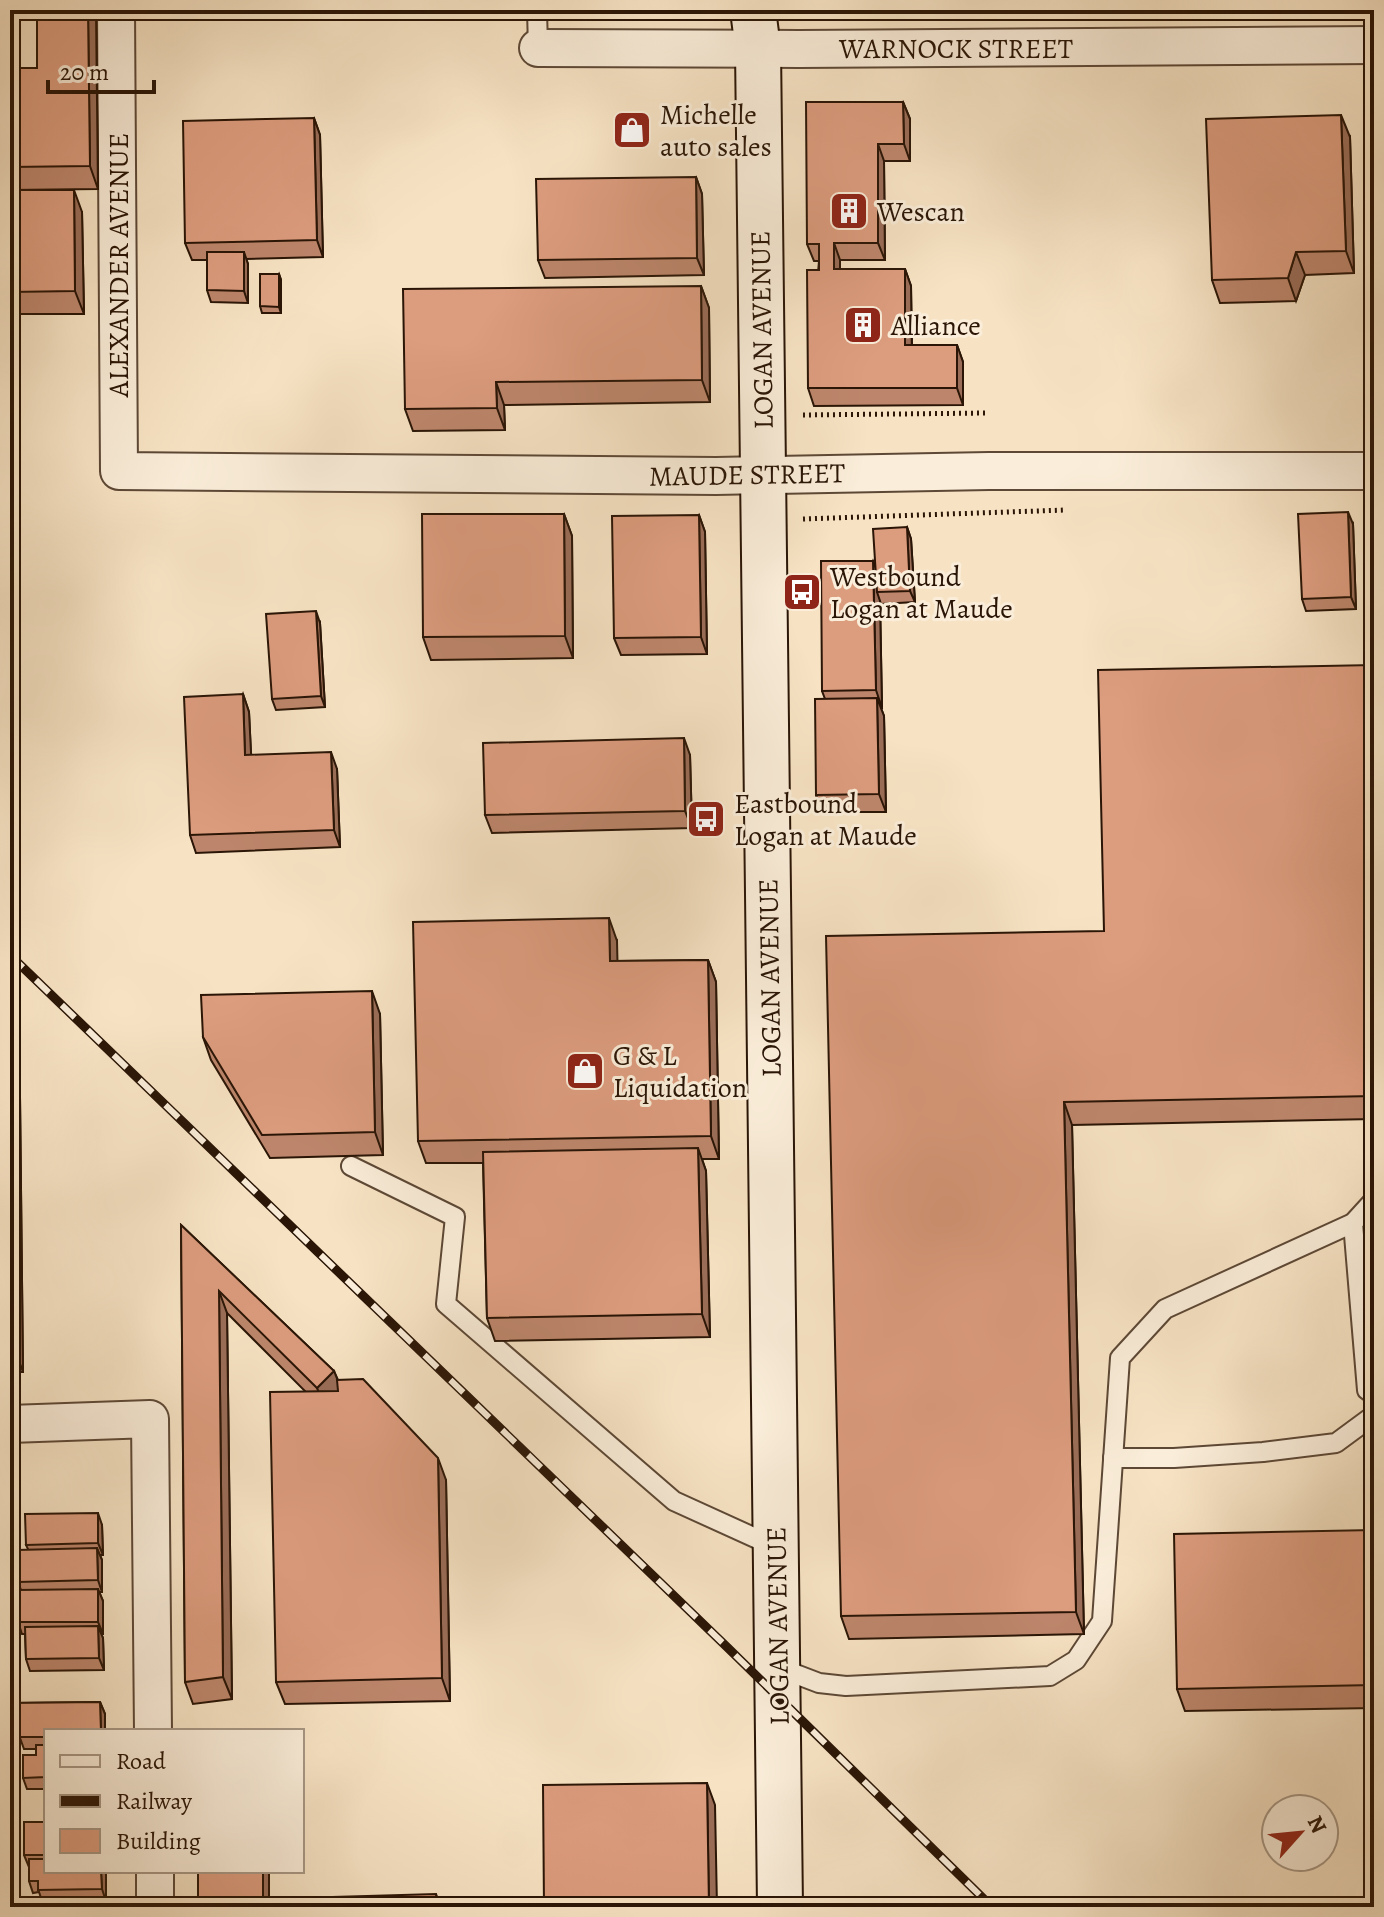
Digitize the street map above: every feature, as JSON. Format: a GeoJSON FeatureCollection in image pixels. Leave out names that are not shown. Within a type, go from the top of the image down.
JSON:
{"type":"FeatureCollection","features":[{"type":"Feature","properties":{"kind":"main road","name":"LOGAN AVENUE"},"geometry":{"type":"LineString","coordinates":[[759,23],[780,1907]]}},
{"type":"Feature","properties":{"kind":"street","name":"ALEXANDER AVENUE"},"geometry":{"type":"LineString","coordinates":[[116,10],[119,471]]}},
{"type":"Feature","properties":{"kind":"street","name":"WARNOCK STREET"},"geometry":{"type":"LineString","coordinates":[[538,48],[759,23],[1374,45]]}},
{"type":"Feature","properties":{"kind":"street","name":"MAUDE STREET"},"geometry":{"type":"LineString","coordinates":[[119,471],[763,476],[989,471],[1374,471]]}},
{"type":"Feature","properties":{"kind":"street"},"geometry":{"type":"LineString","coordinates":[[10,1424],[150,1419],[153,1729]]}},
{"type":"Feature","properties":{"kind":"street"},"geometry":{"type":"LineString","coordinates":[[155,1873],[155,1907]]}},
{"type":"Feature","properties":{"kind":"lane"},"geometry":{"type":"LineString","coordinates":[[537,10],[538,48]]}},
{"type":"Feature","properties":{"kind":"lane"},"geometry":{"type":"LineString","coordinates":[[351,1166],[455,1217],[446,1304],[674,1501],[776,1547]]}},
{"type":"Feature","properties":{"kind":"lane"},"geometry":{"type":"LineString","coordinates":[[777,1667],[819,1683],[846,1686],[1050,1676],[1076,1660],[1102,1621],[1120,1358],[1165,1309],[1353,1223],[1374,1200]]}},
{"type":"Feature","properties":{"kind":"lane"},"geometry":{"type":"LineString","coordinates":[[1353,1223],[1367,1390],[1374,1395]]}},
{"type":"Feature","properties":{"kind":"lane"},"geometry":{"type":"LineString","coordinates":[[1113,1458],[1189,1457],[1336,1443],[1374,1415]]}},
{"type":"Feature","properties":{"kind":"path"},"geometry":{"type":"LineString","coordinates":[[803,415],[988,413]]}},
{"type":"Feature","properties":{"kind":"path"},"geometry":{"type":"LineString","coordinates":[[803,519],[1079,509]]}},
{"type":"Feature","properties":{"kind":"building"},"geometry":{"type":"Polygon","coordinates":[[[37,10],[88,10],[90,166],[10,167],[10,68],[37,68],[37,10]]]}},
{"type":"Feature","properties":{"kind":"building"},"geometry":{"type":"Polygon","coordinates":[[[806,102],[903,102],[904,144],[878,144],[878,243],[834,243],[834,269],[905,269],[905,345],[957,345],[957,388],[808,388],[807,270],[819,270],[819,244],[807,244],[806,102]]]}},
{"type":"Feature","properties":{"kind":"building"},"geometry":{"type":"Polygon","coordinates":[[[1341,115],[1346,251],[1296,252],[1288,278],[1212,280],[1206,119],[1341,115]]]}},
{"type":"Feature","properties":{"kind":"building"},"geometry":{"type":"Polygon","coordinates":[[[314,118],[317,240],[185,243],[183,121],[314,118]]]}},
{"type":"Feature","properties":{"kind":"building"},"geometry":{"type":"Polygon","coordinates":[[[696,177],[697,258],[538,260],[536,179],[696,177]]]}},
{"type":"Feature","properties":{"kind":"building"},"geometry":{"type":"Polygon","coordinates":[[[10,190],[74,190],[75,291],[10,292],[10,190]]]}},
{"type":"Feature","properties":{"kind":"building"},"geometry":{"type":"Polygon","coordinates":[[[207,252],[244,252],[244,291],[207,290],[207,252]]]}},
{"type":"Feature","properties":{"kind":"building"},"geometry":{"type":"Polygon","coordinates":[[[260,274],[279,274],[279,307],[260,306],[260,274]]]}},
{"type":"Feature","properties":{"kind":"building"},"geometry":{"type":"Polygon","coordinates":[[[701,286],[702,380],[496,382],[497,408],[405,409],[403,289],[701,286]]]}},
{"type":"Feature","properties":{"kind":"building"},"geometry":{"type":"Polygon","coordinates":[[[1348,512],[1351,597],[1302,599],[1298,514],[1348,512]]]}},
{"type":"Feature","properties":{"kind":"building"},"geometry":{"type":"Polygon","coordinates":[[[422,514],[564,514],[565,636],[423,637],[422,514]]]}},
{"type":"Feature","properties":{"kind":"building"},"geometry":{"type":"Polygon","coordinates":[[[699,515],[701,637],[614,638],[612,516],[699,515]]]}},
{"type":"Feature","properties":{"kind":"building"},"geometry":{"type":"Polygon","coordinates":[[[907,527],[910,591],[877,592],[873,529],[907,527]]]}},
{"type":"Feature","properties":{"kind":"building"},"geometry":{"type":"Polygon","coordinates":[[[821,561],[873,561],[876,690],[822,691],[821,561]]]}},
{"type":"Feature","properties":{"kind":"building"},"geometry":{"type":"Polygon","coordinates":[[[316,611],[321,696],[272,699],[266,614],[316,611]]]}},
{"type":"Feature","properties":{"kind":"building"},"geometry":{"type":"Polygon","coordinates":[[[1374,665],[1374,1096],[1064,1102],[1076,1612],[841,1616],[826,936],[1104,931],[1098,670],[1374,665]]]}},
{"type":"Feature","properties":{"kind":"building"},"geometry":{"type":"Polygon","coordinates":[[[243,694],[245,755],[331,752],[334,830],[190,835],[184,697],[243,694]]]}},
{"type":"Feature","properties":{"kind":"building"},"geometry":{"type":"Polygon","coordinates":[[[877,698],[879,794],[816,795],[815,699],[877,698]]]}},
{"type":"Feature","properties":{"kind":"building"},"geometry":{"type":"Polygon","coordinates":[[[684,738],[685,811],[485,815],[483,743],[684,738]]]}},
{"type":"Feature","properties":{"kind":"building"},"geometry":{"type":"Polygon","coordinates":[[[609,918],[610,961],[708,960],[711,1136],[418,1141],[413,922],[609,918]]]}},
{"type":"Feature","properties":{"kind":"building"},"geometry":{"type":"Polygon","coordinates":[[[372,991],[375,1132],[262,1135],[203,1037],[201,995],[372,991]]]}},
{"type":"Feature","properties":{"kind":"building"},"geometry":{"type":"Polygon","coordinates":[[[12,1075],[15,1350],[10,1350],[12,1075]]]}},
{"type":"Feature","properties":{"kind":"building"},"geometry":{"type":"Polygon","coordinates":[[[698,1148],[702,1314],[487,1318],[483,1152],[698,1148]]]}},
{"type":"Feature","properties":{"kind":"building"},"geometry":{"type":"Polygon","coordinates":[[[181,1225],[334,1371],[317,1388],[219,1291],[223,1677],[185,1682],[181,1225]]]}},
{"type":"Feature","properties":{"kind":"building"},"geometry":{"type":"Polygon","coordinates":[[[363,1379],[438,1458],[442,1678],[276,1682],[270,1392],[338,1391],[337,1380],[363,1379]]]}},
{"type":"Feature","properties":{"kind":"building"},"geometry":{"type":"Polygon","coordinates":[[[98,1513],[98,1543],[26,1545],[25,1514],[98,1513]]]}},
{"type":"Feature","properties":{"kind":"building"},"geometry":{"type":"Polygon","coordinates":[[[1374,1530],[1374,1685],[1177,1689],[1174,1534],[1374,1530]]]}},
{"type":"Feature","properties":{"kind":"building"},"geometry":{"type":"Polygon","coordinates":[[[97,1548],[98,1580],[18,1582],[17,1550],[97,1548]]]}},
{"type":"Feature","properties":{"kind":"building"},"geometry":{"type":"Polygon","coordinates":[[[98,1589],[98,1622],[18,1622],[17,1590],[98,1589]]]}},
{"type":"Feature","properties":{"kind":"building"},"geometry":{"type":"Polygon","coordinates":[[[98,1626],[99,1658],[26,1659],[25,1627],[98,1626]]]}},
{"type":"Feature","properties":{"kind":"building"},"geometry":{"type":"Polygon","coordinates":[[[100,1702],[101,1729],[44,1729],[44,1737],[20,1737],[19,1726],[10,1726],[10,1703],[100,1702]]]}},
{"type":"Feature","properties":{"kind":"building"},"geometry":{"type":"Polygon","coordinates":[[[36,1745],[44,1745],[44,1777],[23,1778],[23,1755],[36,1755],[36,1745]]]}},
{"type":"Feature","properties":{"kind":"building"},"geometry":{"type":"Polygon","coordinates":[[[707,1783],[709,1907],[544,1907],[543,1785],[707,1783]]]}},
{"type":"Feature","properties":{"kind":"building"},"geometry":{"type":"Polygon","coordinates":[[[24,1822],[44,1822],[44,1855],[24,1855],[24,1822]]]}},
{"type":"Feature","properties":{"kind":"building"},"geometry":{"type":"Polygon","coordinates":[[[29,1859],[44,1859],[44,1873],[101,1873],[102,1889],[38,1890],[38,1881],[29,1881],[29,1859]]]}},
{"type":"Feature","properties":{"kind":"building"},"geometry":{"type":"Polygon","coordinates":[[[198,1873],[263,1873],[263,1907],[198,1907],[198,1873]]]}},
{"type":"Feature","properties":{"kind":"building"},"geometry":{"type":"Polygon","coordinates":[[[436,1894],[437,1907],[334,1907],[333,1897],[436,1894]]]}},
{"type":"Feature","properties":{"kind":"building"},"geometry":{"type":"Polygon","coordinates":[[[103,1897],[103,1907],[10,1907],[10,1899],[103,1897]]]}},
{"type":"Feature","properties":{"kind":"railway"},"geometry":{"type":"LineString","coordinates":[[10,955],[992,1907]]}},
{"type":"Feature","properties":{"kind":"place","name":"Michelle auto sales"},"geometry":{"type":"Point","coordinates":[632,130]}},
{"type":"Feature","properties":{"kind":"place","name":"Wescan"},"geometry":{"type":"Point","coordinates":[849,211]}},
{"type":"Feature","properties":{"kind":"place","name":"Alliance"},"geometry":{"type":"Point","coordinates":[863,325]}},
{"type":"Feature","properties":{"kind":"place","name":"Westbound Logan at Maude"},"geometry":{"type":"Point","coordinates":[802,592]}},
{"type":"Feature","properties":{"kind":"place","name":"Eastbound Logan at Maude"},"geometry":{"type":"Point","coordinates":[706,819]}},
{"type":"Feature","properties":{"kind":"place","name":"G & L Liquidation"},"geometry":{"type":"Point","coordinates":[585,1071]}}]}
